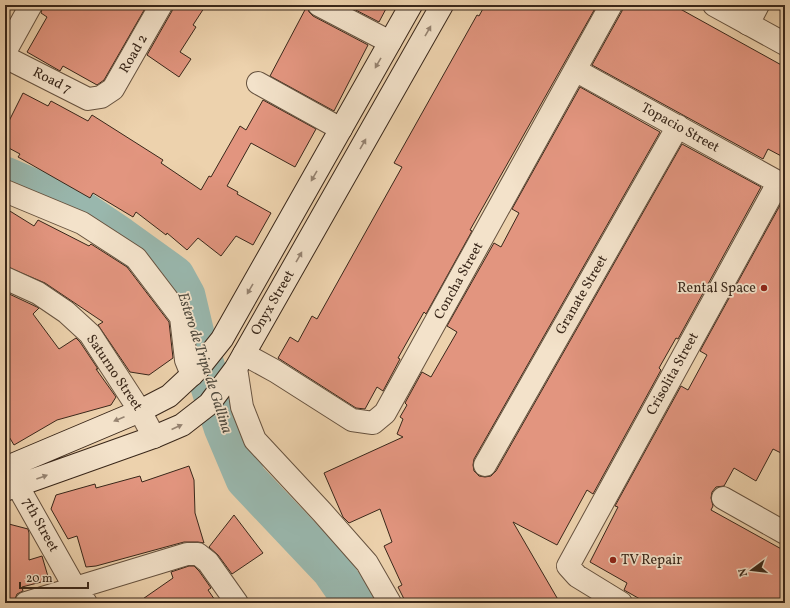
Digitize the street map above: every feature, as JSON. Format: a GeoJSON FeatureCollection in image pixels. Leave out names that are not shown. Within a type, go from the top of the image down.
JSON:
{"type":"FeatureCollection","features":[{"type":"Feature","properties":{"kind":"street"},"geometry":{"type":"LineString","coordinates":[[5,52],[31,5]]}},
{"type":"Feature","properties":{"kind":"street","name":"Road 2"},"geometry":{"type":"LineString","coordinates":[[101,97],[113,89],[161,5]]}},
{"type":"Feature","properties":{"kind":"street"},"geometry":{"type":"LineString","coordinates":[[318,5],[390,42]]}},
{"type":"Feature","properties":{"kind":"street","name":"Onyx Street"},"geometry":{"type":"LineString","coordinates":[[6,466],[140,410],[169,396],[195,372],[222,339],[411,5]]}},
{"type":"Feature","properties":{"kind":"street","name":"Onyx Street"},"geometry":{"type":"LineString","coordinates":[[11,488],[154,437],[182,425],[209,404],[237,366],[442,5]]}},
{"type":"Feature","properties":{"kind":"street","name":"Concha Street"},"geometry":{"type":"LineString","coordinates":[[237,366],[275,371],[352,420],[373,423],[385,413],[611,5]]}},
{"type":"Feature","properties":{"kind":"street"},"geometry":{"type":"LineString","coordinates":[[714,5],[785,44]]}},
{"type":"Feature","properties":{"kind":"street"},"geometry":{"type":"LineString","coordinates":[[748,24],[758,5]]}},
{"type":"Feature","properties":{"kind":"street","name":"Road 7"},"geometry":{"type":"LineString","coordinates":[[5,57],[88,99],[101,97]]}},
{"type":"Feature","properties":{"kind":"street","name":"Topacio Street"},"geometry":{"type":"LineString","coordinates":[[575,70],[782,185]]}},
{"type":"Feature","properties":{"kind":"street"},"geometry":{"type":"LineString","coordinates":[[258,84],[341,129]]}},
{"type":"Feature","properties":{"kind":"street","name":"Granate Street"},"geometry":{"type":"LineString","coordinates":[[485,465],[678,126]]}},
{"type":"Feature","properties":{"kind":"street","name":"Crisolita Street"},"geometry":{"type":"LineString","coordinates":[[608,600],[577,576],[568,566],[782,185]]}},
{"type":"Feature","properties":{"kind":"street"},"geometry":{"type":"LineString","coordinates":[[5,191],[82,223],[136,258],[181,317],[186,360],[195,372]]}},
{"type":"Feature","properties":{"kind":"street","name":"Saturno Street"},"geometry":{"type":"LineString","coordinates":[[5,278],[38,293],[66,312],[90,334],[140,410],[154,437]]}},
{"type":"Feature","properties":{"kind":"street"},"geometry":{"type":"LineString","coordinates":[[237,366],[242,407],[255,440],[367,563],[390,603]]}},
{"type":"Feature","properties":{"kind":"street","name":"7th Street"},"geometry":{"type":"LineString","coordinates":[[6,466],[11,488],[80,595]]}},
{"type":"Feature","properties":{"kind":"street"},"geometry":{"type":"LineString","coordinates":[[724,498],[785,533]]}},
{"type":"Feature","properties":{"kind":"street"},"geometry":{"type":"LineString","coordinates":[[26,603],[80,595],[187,554],[198,554],[208,562],[237,603]]}},
{"type":"Feature","properties":{"kind":"building"},"geometry":{"type":"Polygon","coordinates":[[[43,5],[147,5],[104,80],[97,85],[63,66],[60,71],[27,52],[47,17],[41,13],[43,5]]]}},
{"type":"Feature","properties":{"kind":"building"},"geometry":{"type":"Polygon","coordinates":[[[173,5],[206,5],[193,25],[196,27],[180,52],[191,59],[179,77],[147,55],[172,11],[173,5]]]}},
{"type":"Feature","properties":{"kind":"building"},"geometry":{"type":"Polygon","coordinates":[[[346,5],[388,5],[379,22],[346,5]]]}},
{"type":"Feature","properties":{"kind":"building"},"geometry":{"type":"Polygon","coordinates":[[[485,5],[597,5],[470,230],[472,231],[426,314],[424,312],[398,358],[400,359],[383,391],[377,387],[365,409],[356,408],[278,358],[290,337],[298,342],[312,316],[317,319],[402,167],[394,163],[477,15],[479,16],[485,5]]]}},
{"type":"Feature","properties":{"kind":"building"},"geometry":{"type":"Polygon","coordinates":[[[623,5],[673,5],[785,67],[785,158],[768,149],[763,159],[592,65],[622,11],[623,5]]]}},
{"type":"Feature","properties":{"kind":"building"},"geometry":{"type":"Polygon","coordinates":[[[307,6],[309,12],[313,16],[368,45],[334,111],[270,76],[307,6]]]}},
{"type":"Feature","properties":{"kind":"building"},"geometry":{"type":"Polygon","coordinates":[[[580,87],[660,132],[474,459],[474,471],[479,476],[491,476],[496,471],[682,144],[761,187],[678,339],[676,338],[659,368],[661,370],[593,494],[587,490],[557,545],[513,522],[560,603],[406,603],[398,587],[402,585],[384,546],[392,542],[380,509],[349,523],[343,517],[324,473],[403,437],[397,434],[403,419],[400,417],[407,405],[405,403],[422,372],[431,377],[457,332],[447,326],[494,243],[501,247],[519,213],[512,209],[580,87]]]}},
{"type":"Feature","properties":{"kind":"building"},"geometry":{"type":"Polygon","coordinates":[[[23,93],[48,106],[51,101],[88,121],[92,115],[163,160],[161,163],[201,190],[209,176],[211,177],[240,126],[246,130],[263,100],[316,129],[295,167],[251,143],[227,186],[238,192],[237,194],[271,213],[253,245],[236,236],[221,256],[198,238],[187,250],[167,233],[166,235],[136,212],[133,217],[93,193],[90,198],[18,157],[20,154],[5,146],[5,129],[23,93]]]}},
{"type":"Feature","properties":{"kind":"building"},"geometry":{"type":"Polygon","coordinates":[[[784,198],[785,455],[773,449],[756,481],[734,468],[724,486],[716,487],[712,492],[711,498],[713,506],[711,510],[785,551],[785,603],[647,603],[624,590],[627,583],[590,562],[618,507],[615,506],[681,386],[688,390],[707,355],[700,351],[784,198]]]}},
{"type":"Feature","properties":{"kind":"building"},"geometry":{"type":"Polygon","coordinates":[[[5,208],[34,226],[38,220],[89,246],[91,244],[127,267],[169,322],[173,358],[149,375],[130,372],[98,325],[103,322],[45,283],[5,266],[5,208]]]}},
{"type":"Feature","properties":{"kind":"building"},"geometry":{"type":"Polygon","coordinates":[[[5,292],[39,308],[33,314],[59,349],[76,338],[80,342],[98,369],[96,369],[116,397],[111,405],[57,420],[14,445],[5,430],[5,292]]]}},
{"type":"Feature","properties":{"kind":"building"},"geometry":{"type":"Polygon","coordinates":[[[189,466],[194,480],[195,513],[204,543],[184,542],[96,566],[86,567],[77,536],[68,539],[51,509],[56,495],[95,484],[96,488],[140,476],[142,482],[189,466]]]}},
{"type":"Feature","properties":{"kind":"building"},"geometry":{"type":"Polygon","coordinates":[[[234,515],[263,553],[232,574],[218,555],[209,547],[234,515]]]}},
{"type":"Feature","properties":{"kind":"building"},"geometry":{"type":"Polygon","coordinates":[[[5,523],[28,529],[29,560],[42,556],[49,580],[22,587],[23,591],[17,594],[15,599],[5,601],[5,523]]]}},
{"type":"Feature","properties":{"kind":"building"},"geometry":{"type":"Polygon","coordinates":[[[189,566],[194,566],[199,571],[211,588],[208,590],[217,603],[137,603],[173,578],[171,572],[189,566]]]}},
{"type":"Feature","properties":{"kind":"waterway","name":"Estero de Tripa de Gallina"},"geometry":{"type":"LineString","coordinates":[[5,177],[77,208],[174,276],[185,296],[194,334],[224,427],[246,479],[332,570],[355,603]]}},
{"type":"Feature","properties":{"kind":"place","name":"Rental Space"},"geometry":{"type":"Point","coordinates":[764,288]}},
{"type":"Feature","properties":{"kind":"place","name":"TV Repair"},"geometry":{"type":"Point","coordinates":[613,560]}}]}
